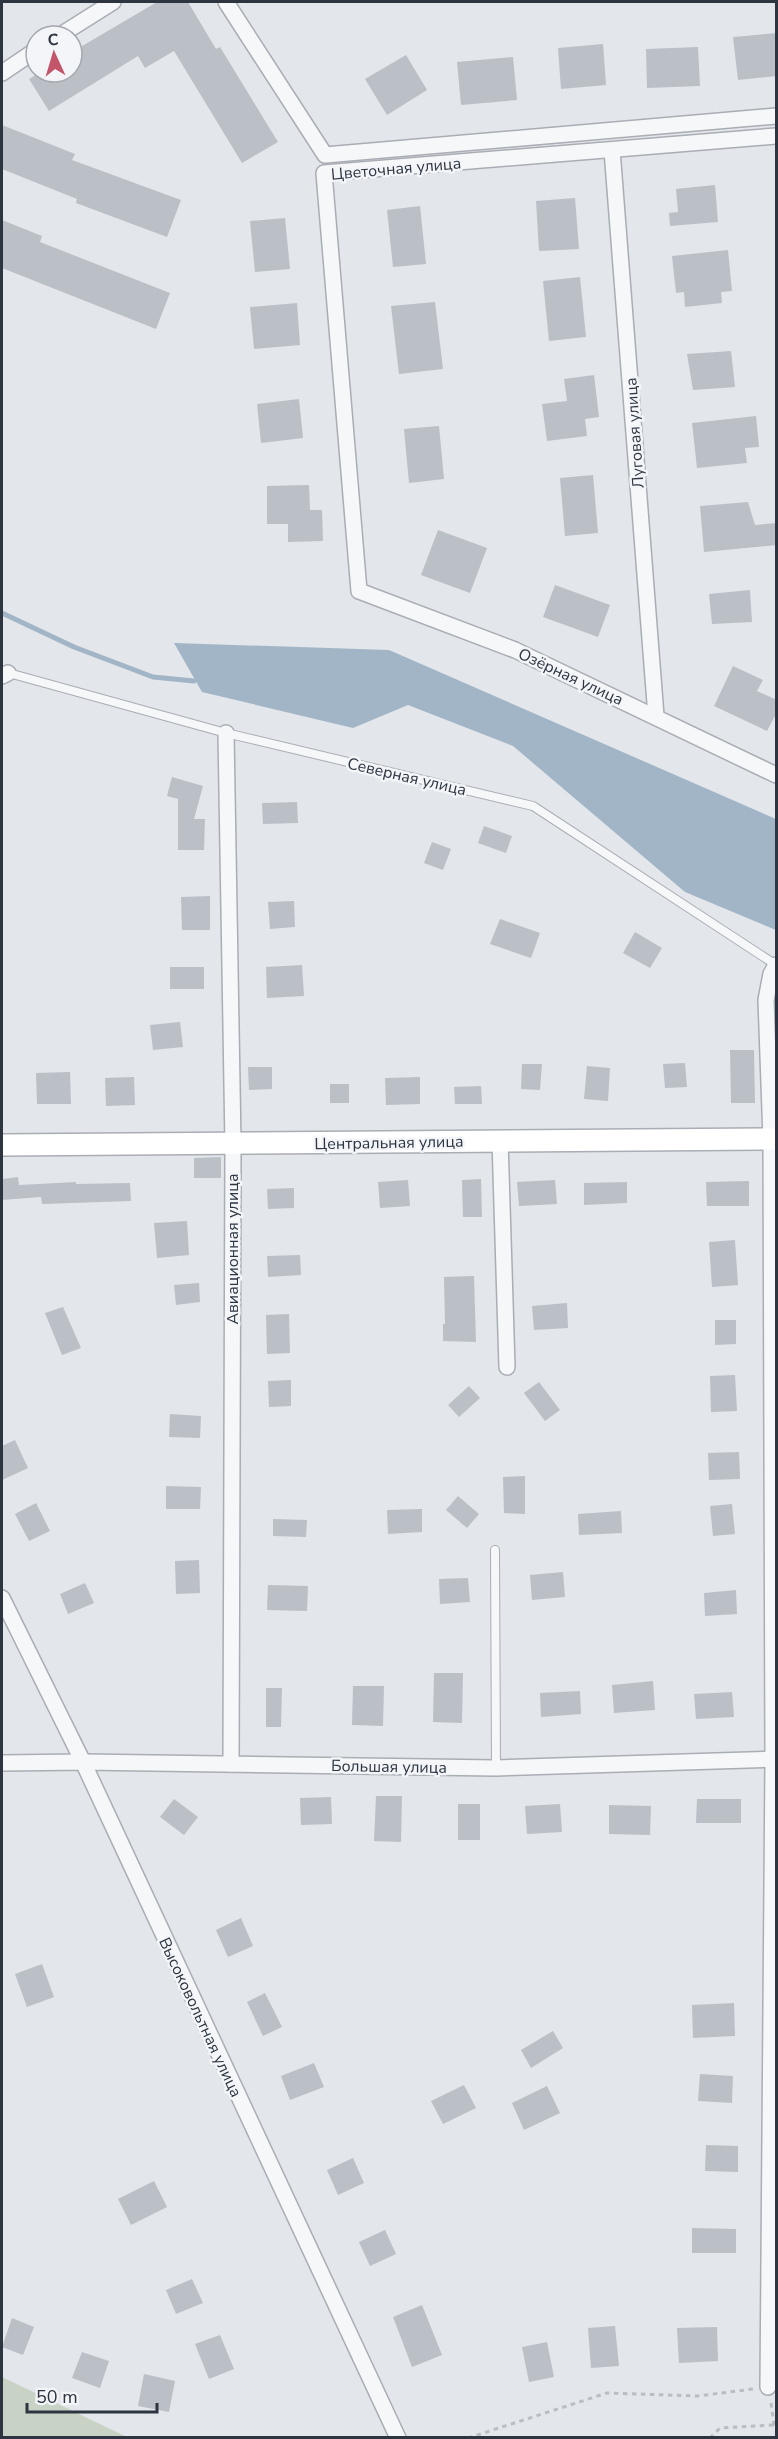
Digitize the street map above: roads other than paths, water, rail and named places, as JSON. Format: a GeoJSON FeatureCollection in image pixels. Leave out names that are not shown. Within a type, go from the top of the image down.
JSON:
{"type":"FeatureCollection","features":[{"type":"Feature","properties":{"kind":"street"},"geometry":{"type":"LineString","coordinates":[[78,24],[113,2]]}},
{"type":"Feature","properties":{"kind":"street"},"geometry":{"type":"LineString","coordinates":[[226,2],[325,155],[777,116]]}},
{"type":"Feature","properties":{"kind":"street"},"geometry":{"type":"LineString","coordinates":[[2,72],[24,58]]}},
{"type":"Feature","properties":{"kind":"street","name":"Цветочная улица"},"geometry":{"type":"LineString","coordinates":[[359,591],[324,172],[777,136]]}},
{"type":"Feature","properties":{"kind":"street","name":"Луговая улица"},"geometry":{"type":"LineString","coordinates":[[612,150],[656,716]]}},
{"type":"Feature","properties":{"kind":"street","name":"Озёрная улица"},"geometry":{"type":"LineString","coordinates":[[359,591],[515,650],[777,775]]}},
{"type":"Feature","properties":{"kind":"street","name":"Авиационная улица"},"geometry":{"type":"LineString","coordinates":[[226,733],[233,1144],[231,1764]]}},
{"type":"Feature","properties":{"kind":"street"},"geometry":{"type":"LineString","coordinates":[[768,2388],[775,1759],[774,1139],[766,1000],[771,974],[777,965]]}},
{"type":"Feature","properties":{"kind":"street","name":"Центральная улица"},"geometry":{"type":"LineString","coordinates":[[2,1145],[774,1139]]}},
{"type":"Feature","properties":{"kind":"street"},"geometry":{"type":"LineString","coordinates":[[500,1140],[507,1367]]}},
{"type":"Feature","properties":{"kind":"street","name":"Высоковольтная улица"},"geometry":{"type":"LineString","coordinates":[[2,1598],[82,1762],[398,2438]]}},
{"type":"Feature","properties":{"kind":"street","name":"Большая улица"},"geometry":{"type":"LineString","coordinates":[[2,1763],[82,1762],[496,1768],[775,1759]]}},
{"type":"Feature","properties":{"kind":"lane","name":"Северная улица"},"geometry":{"type":"LineString","coordinates":[[4,673],[226,733],[533,806],[777,965]]}},
{"type":"Feature","properties":{"kind":"lane"},"geometry":{"type":"LineString","coordinates":[[495,1550],[496,1768]]}},
{"type":"Feature","properties":{"kind":"water"},"geometry":{"type":"Polygon","coordinates":[[[174,643],[389,650],[776,819],[776,930],[685,892],[513,746],[408,705],[353,728],[202,692],[174,643]]]}},
{"type":"Feature","properties":{"kind":"waterway"},"geometry":{"type":"LineString","coordinates":[[2,613],[74,647],[153,677],[194,681]]}}]}
